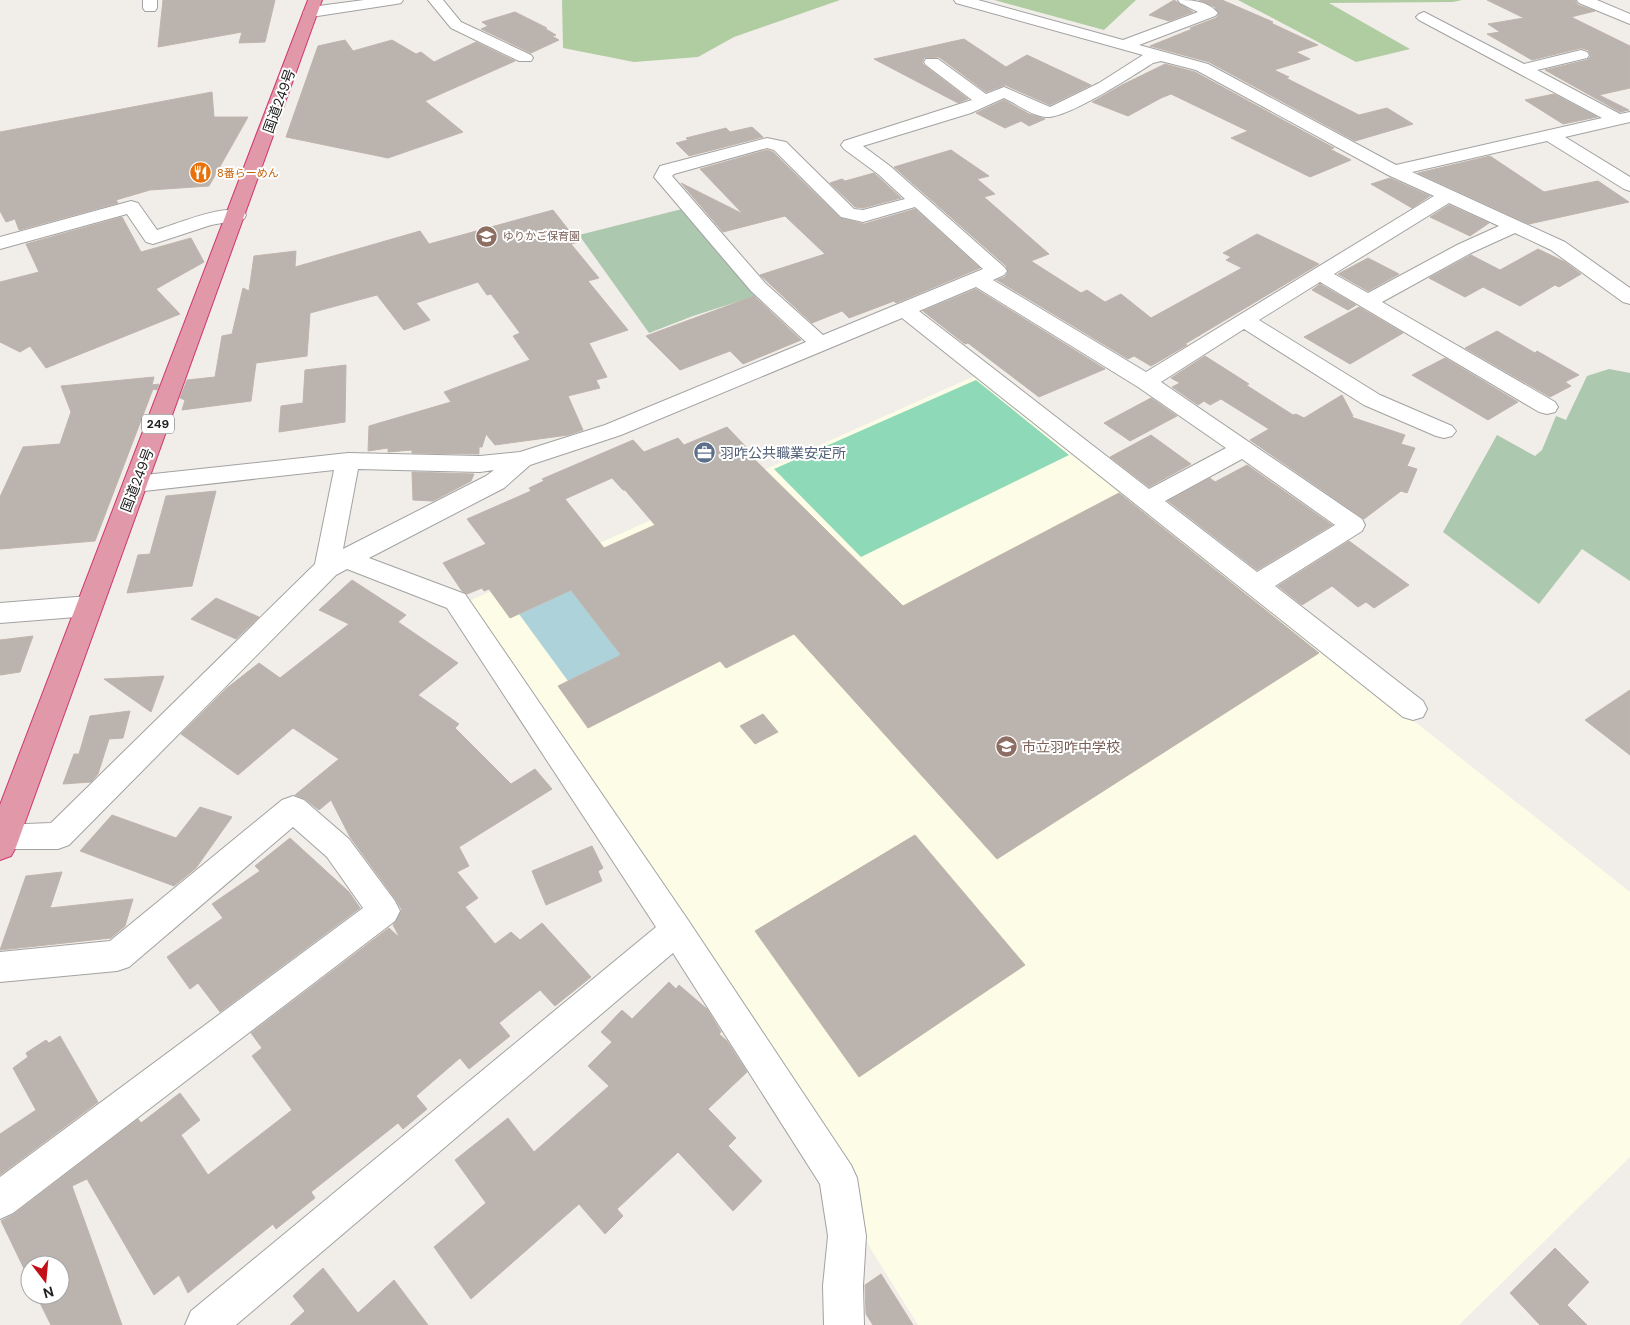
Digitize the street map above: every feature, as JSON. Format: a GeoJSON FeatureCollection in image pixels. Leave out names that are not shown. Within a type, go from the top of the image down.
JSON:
{"type":"FeatureCollection","features":[{"type":"Feature","properties":{"kind":"highway","name":"国道249号"},"geometry":{"type":"LineString","coordinates":[[2,842],[52,700],[237,215],[313,6]]}},
{"type":"Feature","properties":{"kind":"street"},"geometry":{"type":"LineString","coordinates":[[313,6],[396,0]]}},
{"type":"Feature","properties":{"kind":"street"},"geometry":{"type":"LineString","coordinates":[[435,0],[456,25],[525,58]]}},
{"type":"Feature","properties":{"kind":"street"},"geometry":{"type":"LineString","coordinates":[[961,0],[1202,67],[1394,171],[1558,246],[1630,298]]}},
{"type":"Feature","properties":{"kind":"street"},"geometry":{"type":"LineString","coordinates":[[1124,45],[1210,13],[1185,0]]}},
{"type":"Feature","properties":{"kind":"street"},"geometry":{"type":"LineString","coordinates":[[1584,0],[1630,19]]}},
{"type":"Feature","properties":{"kind":"street"},"geometry":{"type":"LineString","coordinates":[[1424,17],[1522,69],[1624,118]]}},
{"type":"Feature","properties":{"kind":"street"},"geometry":{"type":"LineString","coordinates":[[1522,69],[1582,55]]}},
{"type":"Feature","properties":{"kind":"street"},"geometry":{"type":"LineString","coordinates":[[135,484],[348,461],[480,464],[522,460],[613,430],[997,271],[884,170],[850,145],[965,109],[1004,92],[1046,112],[1053,112],[1105,86],[1148,59],[1161,56]]}},
{"type":"Feature","properties":{"kind":"street"},"geometry":{"type":"LineString","coordinates":[[932,62],[983,100]]}},
{"type":"Feature","properties":{"kind":"street"},"geometry":{"type":"LineString","coordinates":[[1394,171],[1624,118]]}},
{"type":"Feature","properties":{"kind":"street"},"geometry":{"type":"LineString","coordinates":[[1549,135],[1630,185]]}},
{"type":"Feature","properties":{"kind":"street"},"geometry":{"type":"LineString","coordinates":[[820,344],[758,287],[663,177],[666,170],[767,144],[780,146],[848,213],[863,216],[917,201]]}},
{"type":"Feature","properties":{"kind":"street"},"geometry":{"type":"LineString","coordinates":[[1146,382],[1448,196]]}},
{"type":"Feature","properties":{"kind":"street"},"geometry":{"type":"LineString","coordinates":[[0,243],[131,207],[153,238],[208,220],[237,215]]}},
{"type":"Feature","properties":{"kind":"street"},"geometry":{"type":"LineString","coordinates":[[1367,302],[1464,249],[1515,226]]}},
{"type":"Feature","properties":{"kind":"street"},"geometry":{"type":"LineString","coordinates":[[1320,274],[1547,407]]}},
{"type":"Feature","properties":{"kind":"street"},"geometry":{"type":"LineString","coordinates":[[977,279],[1146,382],[1353,525],[1255,586]]}},
{"type":"Feature","properties":{"kind":"street"},"geometry":{"type":"LineString","coordinates":[[904,309],[1413,709]]}},
{"type":"Feature","properties":{"kind":"street"},"geometry":{"type":"LineString","coordinates":[[1244,320],[1372,400],[1444,431]]}},
{"type":"Feature","properties":{"kind":"street"},"geometry":{"type":"LineString","coordinates":[[1148,500],[1242,449]]}},
{"type":"Feature","properties":{"kind":"street"},"geometry":{"type":"LineString","coordinates":[[2,842],[58,836],[336,563],[494,482],[522,460]]}},
{"type":"Feature","properties":{"kind":"street"},"geometry":{"type":"LineString","coordinates":[[336,563],[348,461]]}},
{"type":"Feature","properties":{"kind":"street"},"geometry":{"type":"LineString","coordinates":[[336,563],[456,601],[676,930],[838,1178],[847,1236],[843,1286],[844,1325]]}},
{"type":"Feature","properties":{"kind":"street"},"geometry":{"type":"LineString","coordinates":[[0,613],[88,606]]}},
{"type":"Feature","properties":{"kind":"street"},"geometry":{"type":"LineString","coordinates":[[0,967],[117,956],[293,809],[338,848],[384,911],[0,1200]]}},
{"type":"Feature","properties":{"kind":"street"},"geometry":{"type":"LineString","coordinates":[[205,1325],[676,930]]}},
{"type":"Feature","properties":{"kind":"shaded area"},"geometry":{"type":"Polygon","coordinates":[[[682,209],[755,296],[693,316],[649,333],[579,235],[682,209]]]}},
{"type":"Feature","properties":{"kind":"shaded area"},"geometry":{"type":"Polygon","coordinates":[[[1609,369],[1630,373],[1630,581],[1582,549],[1539,604],[1443,532],[1497,435],[1535,456],[1542,450],[1556,416],[1566,420],[1587,376],[1609,369]]]}},
{"type":"Feature","properties":{"kind":"shaded area","name":"市立羽咋中学校"},"geometry":{"type":"Polygon","coordinates":[[[977,375],[1630,892],[1630,1157],[1459,1325],[918,1325],[469,601],[977,375]]]}},
{"type":"Feature","properties":{"kind":"green space"},"geometry":{"type":"Polygon","coordinates":[[[562,0],[840,0],[734,37],[698,57],[634,62],[563,48],[562,0]]]}},
{"type":"Feature","properties":{"kind":"green space"},"geometry":{"type":"Polygon","coordinates":[[[994,0],[1136,0],[1104,30],[994,0]]]}},
{"type":"Feature","properties":{"kind":"green space"},"geometry":{"type":"Polygon","coordinates":[[[1238,0],[1462,0],[1453,2],[1329,3],[1410,49],[1356,62],[1238,0]]]}},
{"type":"Feature","properties":{"kind":"green space"},"geometry":{"type":"Polygon","coordinates":[[[976,380],[1069,455],[861,557],[774,469],[976,380]]]}},
{"type":"Feature","properties":{"kind":"water"},"geometry":{"type":"Polygon","coordinates":[[[571,590],[621,655],[568,681],[519,614],[571,590]]]}},
{"type":"Feature","properties":{"kind":"building"},"geometry":{"type":"Polygon","coordinates":[[[163,0],[275,0],[265,42],[239,43],[242,32],[158,47],[163,0]]]}},
{"type":"Feature","properties":{"kind":"building"},"geometry":{"type":"Polygon","coordinates":[[[1174,0],[1193,12],[1169,21],[1149,15],[1174,0]]]}},
{"type":"Feature","properties":{"kind":"building"},"geometry":{"type":"Polygon","coordinates":[[[1199,0],[1222,0],[1273,22],[1271,23],[1318,45],[1296,52],[1310,59],[1274,70],[1289,77],[1286,78],[1359,115],[1387,108],[1413,124],[1355,141],[1209,62],[1150,46],[1216,18],[1219,14],[1215,7],[1199,0]]]}},
{"type":"Feature","properties":{"kind":"building"},"geometry":{"type":"Polygon","coordinates":[[[1487,0],[1575,0],[1578,5],[1595,11],[1571,17],[1630,46],[1630,88],[1599,95],[1629,110],[1620,112],[1545,70],[1587,60],[1591,56],[1588,50],[1581,48],[1532,60],[1487,34],[1500,32],[1488,24],[1524,18],[1487,0]]]}},
{"type":"Feature","properties":{"kind":"building"},"geometry":{"type":"Polygon","coordinates":[[[515,12],[547,28],[544,28],[556,35],[552,36],[559,40],[531,53],[481,29],[488,26],[482,22],[515,12]]]}},
{"type":"Feature","properties":{"kind":"building"},"geometry":{"type":"Polygon","coordinates":[[[964,39],[1006,67],[1027,55],[1091,85],[1050,105],[1005,85],[986,92],[939,57],[924,58],[922,63],[925,66],[968,99],[958,103],[874,59],[964,39]]]}},
{"type":"Feature","properties":{"kind":"building"},"geometry":{"type":"Polygon","coordinates":[[[345,40],[353,51],[392,40],[416,54],[421,52],[434,62],[476,42],[515,61],[425,101],[463,132],[388,158],[286,137],[318,46],[345,40]]]}},
{"type":"Feature","properties":{"kind":"building"},"geometry":{"type":"Polygon","coordinates":[[[1165,64],[1195,72],[1334,148],[1330,149],[1351,160],[1310,177],[1231,138],[1248,131],[1171,94],[1128,116],[1092,102],[1165,64]]]}},
{"type":"Feature","properties":{"kind":"building"},"geometry":{"type":"Polygon","coordinates":[[[212,92],[214,117],[248,117],[209,186],[150,190],[116,200],[118,203],[19,230],[15,219],[6,222],[0,211],[0,132],[212,92]]]}},
{"type":"Feature","properties":{"kind":"building"},"geometry":{"type":"Polygon","coordinates":[[[1554,94],[1597,117],[1563,124],[1525,100],[1554,94]]]}},
{"type":"Feature","properties":{"kind":"building"},"geometry":{"type":"Polygon","coordinates":[[[1004,100],[1029,114],[1045,119],[1029,126],[1021,121],[1005,128],[976,113],[1004,100]]]}},
{"type":"Feature","properties":{"kind":"building"},"geometry":{"type":"Polygon","coordinates":[[[752,127],[763,137],[689,156],[676,143],[688,140],[686,138],[726,128],[730,132],[752,127]]]}},
{"type":"Feature","properties":{"kind":"building"},"geometry":{"type":"Polygon","coordinates":[[[767,150],[773,152],[840,218],[864,224],[915,209],[980,268],[896,303],[894,301],[849,318],[842,311],[812,323],[760,275],[825,254],[785,216],[723,232],[681,183],[743,214],[700,169],[767,150]]]}},
{"type":"Feature","properties":{"kind":"building"},"geometry":{"type":"Polygon","coordinates":[[[951,150],[989,176],[977,179],[995,194],[984,197],[1049,254],[1031,261],[1081,293],[1087,290],[1105,302],[1121,294],[1151,318],[1242,268],[1226,260],[1231,257],[1223,253],[1257,234],[1319,264],[1151,366],[1134,356],[1128,359],[997,280],[1005,277],[1008,272],[1006,266],[894,167],[951,150]]]}},
{"type":"Feature","properties":{"kind":"building"},"geometry":{"type":"Polygon","coordinates":[[[1490,156],[1544,192],[1598,181],[1629,202],[1529,224],[1418,173],[1490,156]]]}},
{"type":"Feature","properties":{"kind":"building"},"geometry":{"type":"Polygon","coordinates":[[[874,173],[901,198],[863,208],[855,207],[830,183],[842,179],[845,181],[874,173]]]}},
{"type":"Feature","properties":{"kind":"building"},"geometry":{"type":"Polygon","coordinates":[[[1390,178],[1430,196],[1412,208],[1371,184],[1390,178]]]}},
{"type":"Feature","properties":{"kind":"building"},"geometry":{"type":"Polygon","coordinates":[[[1449,205],[1489,223],[1470,236],[1430,217],[1449,205]]]}},
{"type":"Feature","properties":{"kind":"building"},"geometry":{"type":"Polygon","coordinates":[[[553,210],[578,242],[571,244],[599,278],[588,281],[628,330],[589,343],[607,377],[596,380],[600,388],[568,396],[583,430],[568,435],[495,445],[486,434],[482,447],[479,447],[479,454],[412,453],[412,450],[388,452],[388,448],[368,451],[369,426],[451,402],[444,392],[530,360],[513,336],[520,333],[491,294],[487,295],[478,282],[416,303],[430,320],[404,330],[377,295],[310,313],[307,356],[256,363],[251,401],[182,410],[185,400],[180,398],[187,380],[215,377],[222,336],[232,334],[243,288],[249,291],[254,256],[296,251],[295,267],[420,231],[429,244],[553,210]]]}},
{"type":"Feature","properties":{"kind":"building"},"geometry":{"type":"Polygon","coordinates":[[[122,217],[141,252],[191,238],[204,262],[156,289],[180,314],[46,368],[30,346],[20,352],[0,342],[0,282],[39,272],[26,244],[122,217]]]}},
{"type":"Feature","properties":{"kind":"building"},"geometry":{"type":"Polygon","coordinates":[[[1538,249],[1565,262],[1581,274],[1559,287],[1555,285],[1520,306],[1483,287],[1465,297],[1429,278],[1471,255],[1500,270],[1538,249]]]}},
{"type":"Feature","properties":{"kind":"building"},"geometry":{"type":"Polygon","coordinates":[[[1368,258],[1399,274],[1368,291],[1338,274],[1368,258]]]}},
{"type":"Feature","properties":{"kind":"building"},"geometry":{"type":"Polygon","coordinates":[[[1320,284],[1356,305],[1348,310],[1312,290],[1320,284]]]}},
{"type":"Feature","properties":{"kind":"building"},"geometry":{"type":"Polygon","coordinates":[[[976,289],[1105,369],[1039,397],[923,311],[976,289]]]}},
{"type":"Feature","properties":{"kind":"building"},"geometry":{"type":"Polygon","coordinates":[[[754,296],[801,340],[743,364],[730,351],[680,370],[646,336],[754,296]]]}},
{"type":"Feature","properties":{"kind":"building"},"geometry":{"type":"Polygon","coordinates":[[[1359,307],[1403,333],[1350,364],[1304,337],[1359,307]]]}},
{"type":"Feature","properties":{"kind":"building"},"geometry":{"type":"Polygon","coordinates":[[[1497,331],[1579,375],[1565,382],[1571,386],[1550,397],[1465,348],[1497,331]]]}},
{"type":"Feature","properties":{"kind":"building"},"geometry":{"type":"Polygon","coordinates":[[[1205,356],[1293,415],[1296,414],[1304,418],[1342,395],[1353,416],[1351,417],[1405,435],[1401,444],[1415,448],[1407,466],[1417,469],[1407,493],[1401,491],[1364,519],[1250,440],[1269,429],[1221,399],[1210,405],[1204,401],[1198,405],[1172,387],[1180,383],[1171,378],[1205,356]]]}},
{"type":"Feature","properties":{"kind":"building"},"geometry":{"type":"Polygon","coordinates":[[[1445,358],[1518,402],[1488,420],[1412,375],[1445,358]]]}},
{"type":"Feature","properties":{"kind":"building"},"geometry":{"type":"Polygon","coordinates":[[[346,365],[345,422],[279,432],[281,406],[303,403],[305,370],[346,365]]]}},
{"type":"Feature","properties":{"kind":"building"},"geometry":{"type":"Polygon","coordinates":[[[154,377],[152,385],[159,384],[157,390],[153,389],[95,541],[0,549],[0,497],[23,447],[60,444],[71,412],[61,386],[154,377]]]}},
{"type":"Feature","properties":{"kind":"building"},"geometry":{"type":"Polygon","coordinates":[[[1151,398],[1177,416],[1130,441],[1104,423],[1151,398]]]}},
{"type":"Feature","properties":{"kind":"building"},"geometry":{"type":"Polygon","coordinates":[[[727,427],[749,450],[746,451],[903,606],[1119,493],[1319,653],[997,859],[794,634],[726,668],[720,661],[588,728],[558,686],[621,655],[571,590],[510,618],[489,589],[484,591],[482,588],[467,594],[462,591],[443,563],[486,544],[467,519],[531,491],[529,488],[544,481],[542,479],[633,440],[644,452],[678,438],[684,445],[727,427]],[[612,478],[565,499],[604,548],[655,525],[612,478]]]}},
{"type":"Feature","properties":{"kind":"building"},"geometry":{"type":"Polygon","coordinates":[[[1151,435],[1191,464],[1149,487],[1110,457],[1151,435]]]}},
{"type":"Feature","properties":{"kind":"building"},"geometry":{"type":"Polygon","coordinates":[[[1247,465],[1332,525],[1257,570],[1168,501],[1210,478],[1215,482],[1247,465]]]}},
{"type":"Feature","properties":{"kind":"building"},"geometry":{"type":"Polygon","coordinates":[[[412,472],[474,474],[471,481],[433,501],[413,500],[412,472]]]}},
{"type":"Feature","properties":{"kind":"building"},"geometry":{"type":"Polygon","coordinates":[[[216,491],[192,586],[127,593],[138,555],[150,554],[166,496],[216,491]]]}},
{"type":"Feature","properties":{"kind":"building"},"geometry":{"type":"Polygon","coordinates":[[[1349,541],[1409,585],[1374,608],[1366,602],[1358,607],[1332,586],[1302,605],[1278,586],[1349,541]]]}},
{"type":"Feature","properties":{"kind":"building"},"geometry":{"type":"Polygon","coordinates":[[[352,580],[406,615],[398,622],[458,663],[418,695],[459,724],[455,728],[511,784],[535,769],[552,789],[459,847],[469,866],[457,872],[478,898],[465,907],[495,944],[511,932],[520,940],[542,923],[591,977],[555,1006],[540,990],[499,1023],[510,1036],[469,1069],[460,1058],[416,1096],[427,1109],[403,1129],[398,1123],[311,1192],[315,1198],[276,1229],[273,1224],[188,1293],[179,1275],[154,1295],[87,1179],[72,1186],[122,1325],[51,1325],[41,1305],[70,1305],[70,1255],[20,1255],[20,1260],[1,1221],[14,1214],[138,1119],[141,1123],[180,1093],[200,1120],[181,1135],[208,1175],[292,1110],[252,1056],[262,1048],[251,1033],[389,928],[400,938],[393,925],[402,910],[350,837],[331,800],[319,810],[305,799],[295,795],[339,759],[293,728],[238,775],[181,734],[227,688],[259,663],[280,678],[349,624],[319,610],[352,580]]]}},
{"type":"Feature","properties":{"kind":"building"},"geometry":{"type":"Polygon","coordinates":[[[216,598],[259,617],[236,639],[191,619],[216,598]]]}},
{"type":"Feature","properties":{"kind":"building"},"geometry":{"type":"Polygon","coordinates":[[[33,636],[20,672],[0,675],[0,640],[33,636]]]}},
{"type":"Feature","properties":{"kind":"building"},"geometry":{"type":"Polygon","coordinates":[[[164,676],[151,712],[104,679],[164,676]]]}},
{"type":"Feature","properties":{"kind":"building"},"geometry":{"type":"Polygon","coordinates":[[[1630,690],[1630,755],[1585,720],[1630,690]]]}},
{"type":"Feature","properties":{"kind":"building"},"geometry":{"type":"Polygon","coordinates":[[[130,711],[123,738],[109,739],[98,774],[91,782],[63,784],[74,754],[79,754],[90,716],[130,711]]]}},
{"type":"Feature","properties":{"kind":"building"},"geometry":{"type":"Polygon","coordinates":[[[763,714],[778,732],[755,744],[740,726],[763,714]]]}},
{"type":"Feature","properties":{"kind":"building"},"geometry":{"type":"Polygon","coordinates":[[[200,807],[232,817],[196,868],[174,886],[80,851],[112,815],[176,838],[200,807]]]}},
{"type":"Feature","properties":{"kind":"building"},"geometry":{"type":"Polygon","coordinates":[[[915,835],[1025,965],[859,1077],[755,931],[915,835]]]}},
{"type":"Feature","properties":{"kind":"building"},"geometry":{"type":"Polygon","coordinates":[[[290,838],[349,892],[360,908],[220,1012],[198,983],[190,989],[167,957],[223,918],[212,904],[260,871],[255,866],[290,838]]]}},
{"type":"Feature","properties":{"kind":"building"},"geometry":{"type":"Polygon","coordinates":[[[592,846],[603,868],[598,871],[602,881],[546,905],[532,871],[592,846]]]}},
{"type":"Feature","properties":{"kind":"building"},"geometry":{"type":"Polygon","coordinates":[[[62,872],[50,908],[133,899],[125,926],[111,938],[0,950],[26,876],[62,872]]]}},
{"type":"Feature","properties":{"kind":"building"},"geometry":{"type":"Polygon","coordinates":[[[669,982],[676,989],[679,985],[707,1009],[721,1032],[719,1034],[727,1041],[747,1072],[708,1109],[736,1138],[728,1146],[762,1181],[733,1211],[678,1152],[617,1209],[623,1216],[605,1234],[579,1204],[471,1299],[434,1247],[486,1203],[455,1160],[508,1118],[534,1152],[609,1086],[588,1066],[612,1042],[601,1032],[622,1010],[632,1019],[669,982]]]}},
{"type":"Feature","properties":{"kind":"building"},"geometry":{"type":"Polygon","coordinates":[[[60,1036],[98,1102],[0,1175],[0,1134],[36,1110],[13,1068],[28,1057],[26,1053],[46,1040],[49,1043],[60,1036]]]}},
{"type":"Feature","properties":{"kind":"building"},"geometry":{"type":"Polygon","coordinates":[[[1555,1248],[1589,1282],[1567,1305],[1587,1325],[1540,1325],[1510,1293],[1555,1248]]]}},
{"type":"Feature","properties":{"kind":"building"},"geometry":{"type":"Polygon","coordinates":[[[323,1268],[358,1313],[394,1280],[428,1325],[290,1325],[305,1311],[293,1296],[323,1268]]]}},
{"type":"Feature","properties":{"kind":"building"},"geometry":{"type":"Polygon","coordinates":[[[881,1274],[913,1325],[873,1325],[866,1314],[865,1285],[881,1274]]]}},
{"type":"Feature","properties":{"kind":"place","name":"8番らーめん"},"geometry":{"type":"Point","coordinates":[201,173]}},
{"type":"Feature","properties":{"kind":"place","name":"ゆりかご保育園"},"geometry":{"type":"Point","coordinates":[487,236]}},
{"type":"Feature","properties":{"kind":"place","name":"羽咋公共職業安定所"},"geometry":{"type":"Point","coordinates":[704,453]}},
{"type":"Feature","properties":{"kind":"place","name":"市立羽咋中学校"},"geometry":{"type":"Point","coordinates":[1006,747]}}]}
